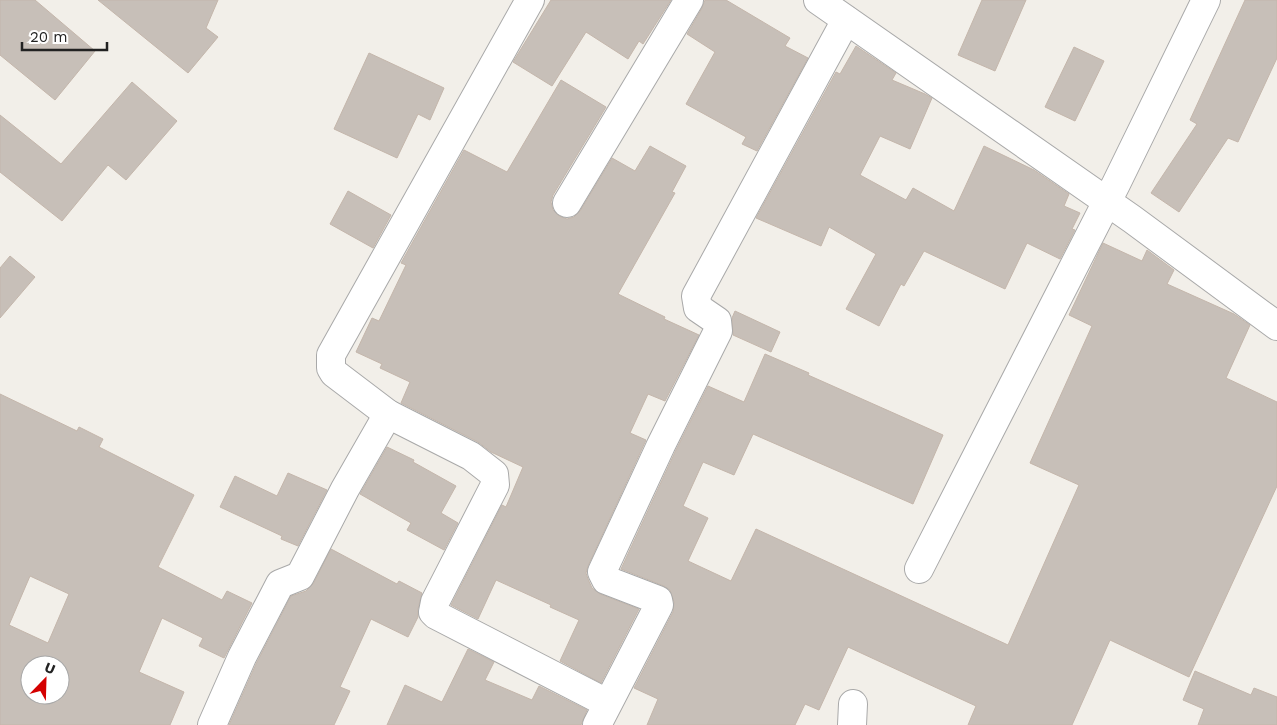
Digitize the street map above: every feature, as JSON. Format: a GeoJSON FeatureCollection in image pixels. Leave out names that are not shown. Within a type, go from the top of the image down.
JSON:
{"type":"FeatureCollection","features":[{"type":"Feature","properties":{"kind":"street"},"geometry":{"type":"LineString","coordinates":[[530,0],[331,355],[331,368],[334,374],[388,414],[471,456],[494,474],[495,485],[435,602],[434,612],[436,615],[602,714],[659,605],[658,600],[606,580],[602,572],[661,445],[718,331],[717,321],[698,308],[696,296],[846,20]]}},
{"type":"Feature","properties":{"kind":"street"},"geometry":{"type":"LineString","coordinates":[[568,203],[689,0]]}},
{"type":"Feature","properties":{"kind":"street"},"geometry":{"type":"LineString","coordinates":[[818,0],[1106,202],[1277,326]]}},
{"type":"Feature","properties":{"kind":"street"},"geometry":{"type":"LineString","coordinates":[[920,569],[1206,0]]}},
{"type":"Feature","properties":{"kind":"street"},"geometry":{"type":"LineString","coordinates":[[212,725],[242,657],[280,584],[300,576],[345,489],[388,414]]}},
{"type":"Feature","properties":{"kind":"building"},"geometry":{"type":"Polygon","coordinates":[[[0,0],[35,0],[95,51],[55,100],[0,55],[0,0]]]}},
{"type":"Feature","properties":{"kind":"building"},"geometry":{"type":"Polygon","coordinates":[[[98,0],[218,0],[206,28],[218,37],[188,73],[98,0]]]}},
{"type":"Feature","properties":{"kind":"building"},"geometry":{"type":"Polygon","coordinates":[[[551,0],[671,0],[643,44],[639,41],[628,59],[586,32],[552,86],[513,62],[551,0]]]}},
{"type":"Feature","properties":{"kind":"building"},"geometry":{"type":"Polygon","coordinates":[[[705,0],[726,0],[790,38],[785,46],[808,58],[757,151],[742,144],[746,137],[686,104],[715,52],[687,34],[705,0]]]}},
{"type":"Feature","properties":{"kind":"building"},"geometry":{"type":"Polygon","coordinates":[[[982,0],[1026,0],[995,71],[958,55],[982,0]]]}},
{"type":"Feature","properties":{"kind":"building"},"geometry":{"type":"Polygon","coordinates":[[[1245,0],[1277,0],[1277,58],[1238,142],[1228,138],[1179,212],[1151,193],[1197,124],[1190,120],[1245,0]]]}},
{"type":"Feature","properties":{"kind":"building"},"geometry":{"type":"Polygon","coordinates":[[[856,46],[896,73],[892,80],[932,98],[910,149],[880,136],[860,175],[906,200],[913,188],[954,211],[984,146],[1034,170],[1069,194],[1064,206],[1080,213],[1072,229],[1075,230],[1060,259],[1027,243],[1005,289],[924,251],[904,286],[901,284],[879,326],[846,309],[876,254],[829,227],[821,246],[756,218],[836,72],[840,74],[856,46]]]}},
{"type":"Feature","properties":{"kind":"building"},"geometry":{"type":"Polygon","coordinates":[[[1074,47],[1104,61],[1075,121],[1045,107],[1074,47]]]}},
{"type":"Feature","properties":{"kind":"building"},"geometry":{"type":"Polygon","coordinates":[[[369,53],[444,88],[430,120],[418,114],[397,158],[334,129],[369,53]]]}},
{"type":"Feature","properties":{"kind":"building"},"geometry":{"type":"Polygon","coordinates":[[[561,80],[606,107],[553,195],[551,202],[553,210],[559,216],[567,219],[574,217],[580,211],[612,158],[635,171],[650,146],[686,166],[672,192],[675,193],[618,294],[665,317],[664,319],[699,335],[665,401],[648,394],[630,433],[646,440],[586,573],[592,588],[600,594],[639,609],[601,683],[560,661],[579,620],[550,607],[551,605],[496,580],[478,619],[451,605],[502,505],[506,507],[523,467],[491,452],[478,442],[401,403],[410,382],[380,368],[382,364],[356,352],[372,318],[379,321],[406,265],[401,263],[464,150],[507,172],[561,80]]]}},
{"type":"Feature","properties":{"kind":"building"},"geometry":{"type":"Polygon","coordinates":[[[132,82],[177,121],[126,180],[108,165],[62,221],[0,172],[0,115],[61,164],[132,82]]]}},
{"type":"Feature","properties":{"kind":"building"},"geometry":{"type":"Polygon","coordinates":[[[348,191],[391,215],[373,248],[330,224],[348,191]]]}},
{"type":"Feature","properties":{"kind":"building"},"geometry":{"type":"Polygon","coordinates":[[[1103,243],[1142,261],[1147,250],[1174,270],[1167,284],[1234,314],[1250,325],[1226,378],[1277,402],[1277,486],[1189,677],[1110,640],[1072,725],[968,725],[976,706],[848,647],[819,710],[805,704],[795,725],[647,725],[658,699],[634,688],[673,612],[674,602],[670,590],[664,586],[621,569],[708,386],[744,402],[765,354],[943,435],[913,504],[753,434],[734,475],[703,462],[683,506],[708,518],[688,561],[731,581],[756,529],[1008,645],[1079,485],[1030,463],[1092,326],[1069,315],[1103,243]]]}},
{"type":"Feature","properties":{"kind":"building"},"geometry":{"type":"Polygon","coordinates":[[[10,256],[35,277],[0,318],[0,268],[10,256]]]}},
{"type":"Feature","properties":{"kind":"building"},"geometry":{"type":"Polygon","coordinates":[[[735,311],[780,332],[771,352],[733,335],[732,318],[735,311]]]}},
{"type":"Feature","properties":{"kind":"building"},"geometry":{"type":"Polygon","coordinates":[[[0,394],[77,431],[79,427],[103,439],[99,447],[194,495],[158,567],[222,600],[227,591],[252,603],[224,658],[199,646],[203,638],[162,618],[139,672],[184,692],[170,725],[0,725],[0,394]],[[30,576],[9,625],[48,643],[69,594],[30,576]]]}},
{"type":"Feature","properties":{"kind":"building"},"geometry":{"type":"Polygon","coordinates":[[[387,447],[414,460],[413,462],[456,486],[441,513],[458,523],[444,550],[407,530],[411,523],[360,494],[387,447]]]}},
{"type":"Feature","properties":{"kind":"building"},"geometry":{"type":"Polygon","coordinates":[[[288,473],[327,490],[298,546],[281,539],[282,536],[220,507],[235,476],[277,496],[288,473]]]}},
{"type":"Feature","properties":{"kind":"building"},"geometry":{"type":"Polygon","coordinates":[[[331,549],[397,584],[399,581],[422,593],[418,617],[408,637],[371,619],[340,687],[350,691],[334,725],[229,725],[256,664],[291,596],[306,591],[313,584],[331,549]]]}},
{"type":"Feature","properties":{"kind":"building"},"geometry":{"type":"Polygon","coordinates":[[[468,649],[494,662],[485,680],[532,700],[539,686],[587,710],[581,725],[387,725],[405,685],[442,702],[468,649]]]}},
{"type":"Feature","properties":{"kind":"building"},"geometry":{"type":"Polygon","coordinates":[[[1195,671],[1251,695],[1254,688],[1277,697],[1277,725],[1198,725],[1204,709],[1183,700],[1195,671]]]}}]}
